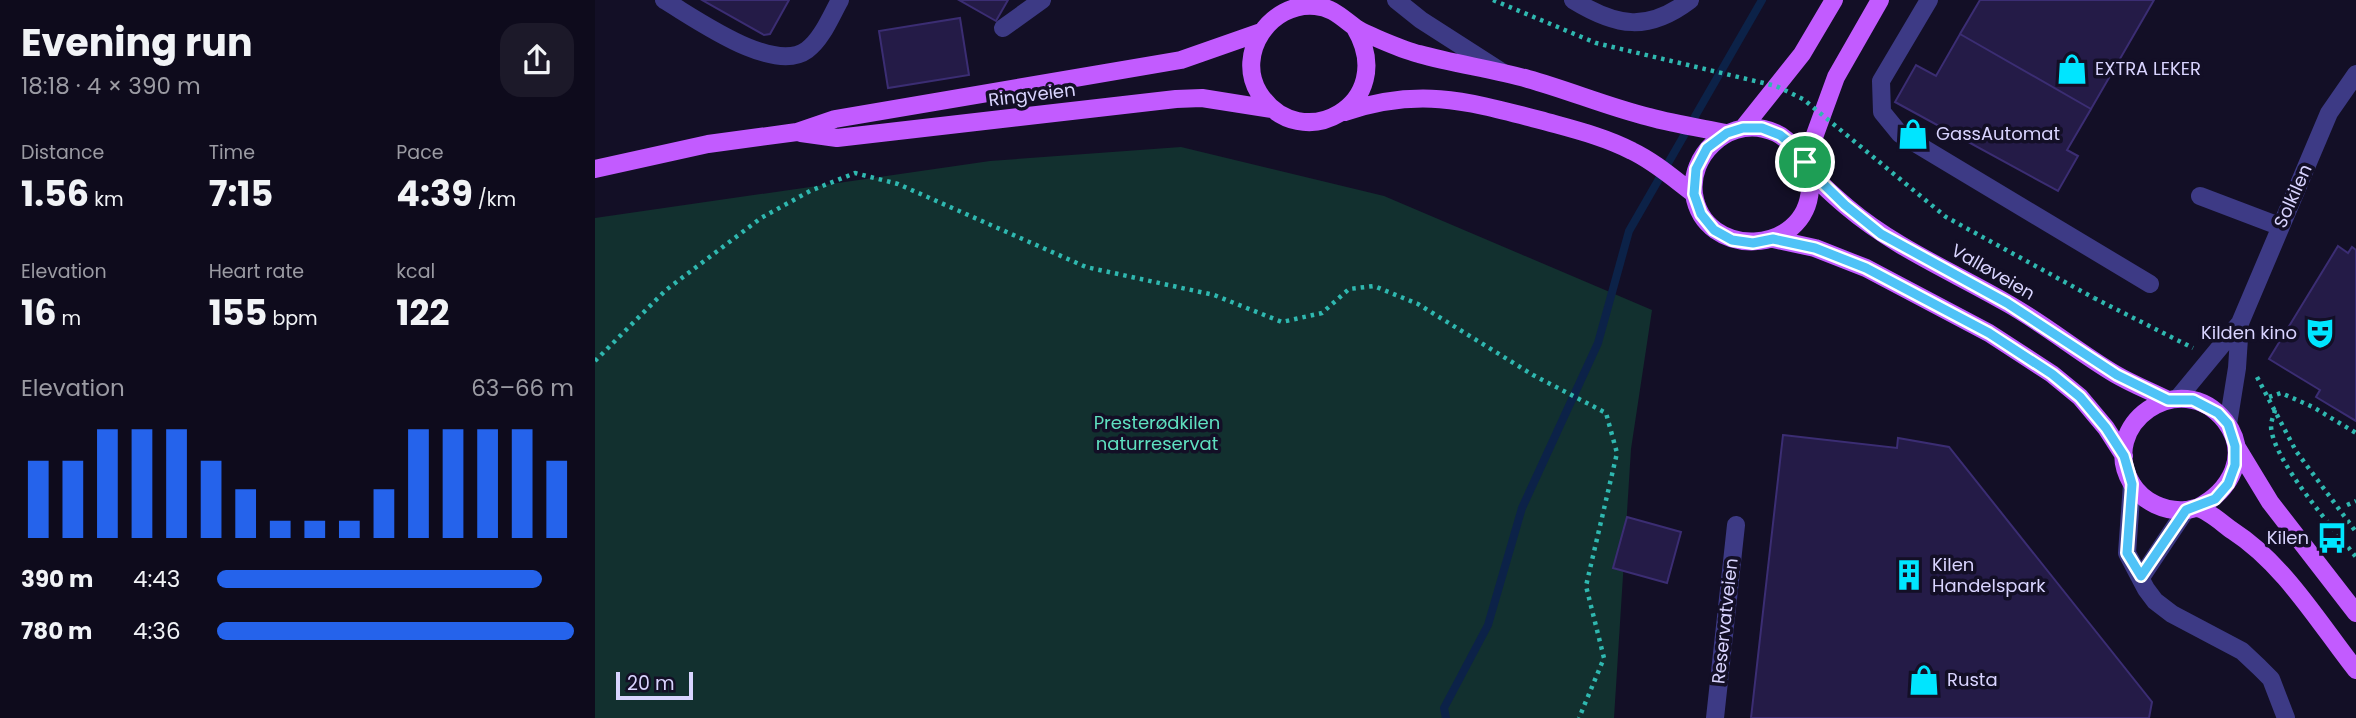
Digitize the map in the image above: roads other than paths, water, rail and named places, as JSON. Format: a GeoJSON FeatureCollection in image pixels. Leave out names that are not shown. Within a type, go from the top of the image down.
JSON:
{"type":"FeatureCollection","features":[{"type":"Feature","properties":{"kind":"main road"},"geometry":{"type":"LineString","coordinates":[[1339,0],[1366,50],[1367,75],[1352,104],[1339,115]]}},
{"type":"Feature","properties":{"kind":"main road"},"geometry":{"type":"LineString","coordinates":[[1835,0],[1802,54],[1735,131],[1707,148],[1696,169],[1694,194],[1701,214],[1714,230],[1732,240],[1753,243],[1773,239],[1791,228],[1804,211],[1810,190],[1806,165],[1836,77],[1880,0]]}},
{"type":"Feature","properties":{"kind":"main road","name":"Ringveien"},"geometry":{"type":"LineString","coordinates":[[1272,108],[1259,93],[1252,72],[1253,52],[1261,32],[1277,8],[1315,6],[1335,11],[1353,25],[1417,54],[1502,72]]}},
{"type":"Feature","properties":{"kind":"main road","name":"Ringveien"},"geometry":{"type":"LineString","coordinates":[[595,169],[708,144],[797,132],[835,119],[1181,60],[1261,32]]}},
{"type":"Feature","properties":{"kind":"main road","name":"Valløveien"},"geometry":{"type":"LineString","coordinates":[[1502,72],[1576,92],[1647,117],[1707,129],[1735,131],[1762,128],[1780,135],[1794,146],[1806,165],[1845,205],[1881,234],[2007,303],[2117,375],[2173,399],[2206,405],[2228,424]]}},
{"type":"Feature","properties":{"kind":"main road"},"geometry":{"type":"LineString","coordinates":[[1339,115],[1374,102],[1416,97],[1464,100],[1603,137],[1650,161],[1694,194]]}},
{"type":"Feature","properties":{"kind":"main road","name":"Ringveien"},"geometry":{"type":"LineString","coordinates":[[797,132],[837,138],[1202,98],[1272,108],[1298,121],[1326,120],[1339,115]]}},
{"type":"Feature","properties":{"kind":"main road"},"geometry":{"type":"LineString","coordinates":[[1773,239],[1815,248],[1866,268],[1989,333],[2052,374],[2080,397],[2106,428],[2124,456],[2132,484],[2142,496],[2155,505],[2171,510],[2192,509],[2215,499],[2228,484],[2235,465],[2235,446]]}},
{"type":"Feature","properties":{"kind":"main road"},"geometry":{"type":"LineString","coordinates":[[2124,456],[2126,437],[2136,420],[2150,407],[2173,399]]}},
{"type":"Feature","properties":{"kind":"main road"},"geometry":{"type":"LineString","coordinates":[[2228,424],[2235,446],[2270,502],[2356,613]]}},
{"type":"Feature","properties":{"kind":"main road"},"geometry":{"type":"LineString","coordinates":[[2192,509],[2243,538],[2261,553],[2280,572],[2356,670]]}},
{"type":"Feature","properties":{"kind":"street"},"geometry":{"type":"LineString","coordinates":[[664,0],[751,50],[778,57],[796,57],[809,49],[840,0]]}},
{"type":"Feature","properties":{"kind":"street"},"geometry":{"type":"LineString","coordinates":[[1003,28],[1042,0]]}},
{"type":"Feature","properties":{"kind":"street"},"geometry":{"type":"LineString","coordinates":[[1396,0],[1421,20],[1502,72]]}},
{"type":"Feature","properties":{"kind":"street"},"geometry":{"type":"LineString","coordinates":[[1573,0],[1587,9],[1617,20],[1646,23],[1673,12],[1690,0]]}},
{"type":"Feature","properties":{"kind":"street"},"geometry":{"type":"LineString","coordinates":[[1929,0],[1881,81],[1882,112],[1900,134],[2150,284]]}},
{"type":"Feature","properties":{"kind":"street","name":"Solkilen"},"geometry":{"type":"LineString","coordinates":[[2228,424],[2237,368],[2240,323],[2329,113],[2356,74]]}},
{"type":"Feature","properties":{"kind":"street"},"geometry":{"type":"LineString","coordinates":[[2200,195],[2279,226]]}},
{"type":"Feature","properties":{"kind":"street","name":"Solkilen"},"geometry":{"type":"LineString","coordinates":[[2173,399],[2240,323]]}},
{"type":"Feature","properties":{"kind":"street"},"geometry":{"type":"LineString","coordinates":[[2132,484],[2127,553],[2155,601],[2172,614],[2242,651],[2271,679],[2286,718]]}},
{"type":"Feature","properties":{"kind":"street"},"geometry":{"type":"LineString","coordinates":[[2141,576],[2192,509]]}},
{"type":"Feature","properties":{"kind":"street","name":"Reservatveien"},"geometry":{"type":"LineString","coordinates":[[1714,718],[1736,525]]}},
{"type":"Feature","properties":{"kind":"waterway"},"geometry":{"type":"LineString","coordinates":[[1446,718],[1444,708],[1488,625],[1522,508],[1598,343],[1629,231],[1762,0]]}},
{"type":"Feature","properties":{"kind":"place","name":"EXTRA LEKER"},"geometry":{"type":"Point","coordinates":[2072,69]}},
{"type":"Feature","properties":{"kind":"place","name":"GassAutomat"},"geometry":{"type":"Point","coordinates":[1913,134]}},
{"type":"Feature","properties":{"kind":"place","name":"Kilden kino"},"geometry":{"type":"Point","coordinates":[2320,333]}},
{"type":"Feature","properties":{"kind":"place","name":"Kilen"},"geometry":{"type":"Point","coordinates":[2332,538]}},
{"type":"Feature","properties":{"kind":"place","name":"Kilen Handelspark"},"geometry":{"type":"Point","coordinates":[1909,575]}},
{"type":"Feature","properties":{"kind":"place","name":"Rusta"},"geometry":{"type":"Point","coordinates":[1924,680]}},
{"type":"Feature","properties":{"kind":"park label","name":"Presterødkilen naturreservat"},"geometry":{"type":"Point","coordinates":[1157,433]}}]}
